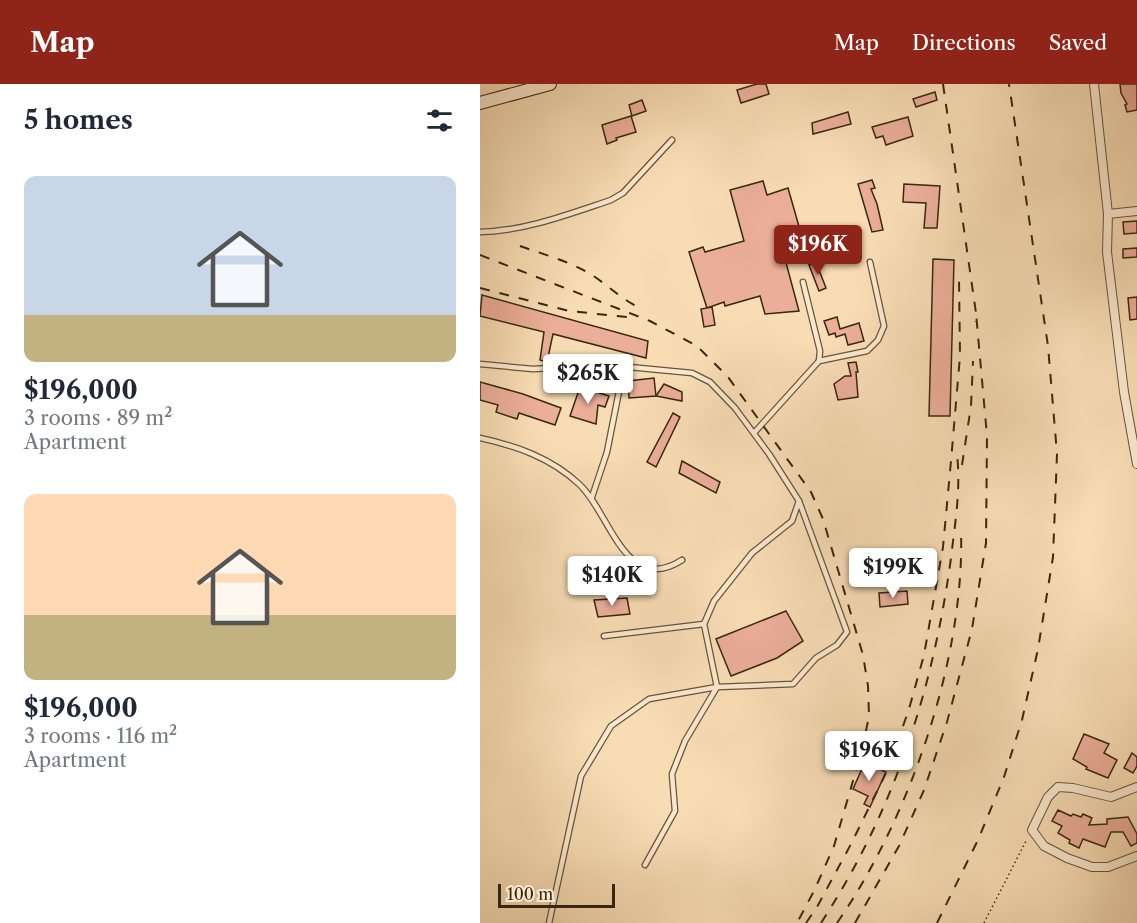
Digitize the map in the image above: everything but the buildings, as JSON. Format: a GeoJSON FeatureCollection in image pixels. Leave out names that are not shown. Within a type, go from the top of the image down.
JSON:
{"type":"FeatureCollection","features":[{"type":"Feature","properties":{"kind":"street"},"geometry":{"type":"LineString","coordinates":[[480,103],[550,84]]}},
{"type":"Feature","properties":{"kind":"street"},"geometry":{"type":"LineString","coordinates":[[1094,84],[1107,214],[1107,252],[1137,464]]}},
{"type":"Feature","properties":{"kind":"street"},"geometry":{"type":"LineString","coordinates":[[1107,214],[1137,212]]}},
{"type":"Feature","properties":{"kind":"street"},"geometry":{"type":"LineString","coordinates":[[1137,787],[1110,797],[1073,788],[1058,788],[1048,797],[1032,830],[1044,846],[1092,867],[1108,867],[1137,856]]}},
{"type":"Feature","properties":{"kind":"lane"},"geometry":{"type":"LineString","coordinates":[[480,232],[498,232],[533,224],[611,200],[629,187],[672,140]]}},
{"type":"Feature","properties":{"kind":"lane"},"geometry":{"type":"LineString","coordinates":[[753,433],[819,361],[867,351],[878,340],[884,326],[870,262]]}},
{"type":"Feature","properties":{"kind":"lane"},"geometry":{"type":"LineString","coordinates":[[803,282],[820,351],[819,361]]}},
{"type":"Feature","properties":{"kind":"lane"},"geometry":{"type":"LineString","coordinates":[[480,364],[533,369],[593,365],[624,366],[685,371],[701,377],[718,390],[753,433],[799,501],[847,632],[837,645],[816,658],[793,684],[717,687],[649,699],[611,726],[581,776],[549,923]]}},
{"type":"Feature","properties":{"kind":"lane"},"geometry":{"type":"LineString","coordinates":[[592,497],[607,452],[624,366]]}},
{"type":"Feature","properties":{"kind":"lane"},"geometry":{"type":"LineString","coordinates":[[480,438],[512,445],[538,455],[563,471],[592,497],[621,548],[635,563],[644,567],[660,568],[674,566],[682,560]]}},
{"type":"Feature","properties":{"kind":"lane"},"geometry":{"type":"LineString","coordinates":[[645,864],[675,811],[672,774],[685,741],[717,687],[704,624],[714,602],[752,553],[792,521],[799,501]]}},
{"type":"Feature","properties":{"kind":"lane"},"geometry":{"type":"LineString","coordinates":[[604,636],[704,624]]}},
{"type":"Feature","properties":{"kind":"path"},"geometry":{"type":"LineString","coordinates":[[984,923],[1032,830]]}},
{"type":"Feature","properties":{"kind":"railway"},"geometry":{"type":"LineString","coordinates":[[943,84],[976,313],[975,322]]}},
{"type":"Feature","properties":{"kind":"railway"},"geometry":{"type":"LineString","coordinates":[[937,923],[978,840],[1004,777],[1022,720],[1038,649],[1053,557],[1057,454],[1048,346],[1009,84]]}},
{"type":"Feature","properties":{"kind":"railway"},"geometry":{"type":"LineString","coordinates":[[520,246],[578,267],[642,309]]}},
{"type":"Feature","properties":{"kind":"railway"},"geometry":{"type":"LineString","coordinates":[[480,255],[650,321],[697,346],[728,377],[811,492],[823,519],[863,655],[868,686],[869,716],[862,750],[834,846],[797,923]]}},
{"type":"Feature","properties":{"kind":"railway"},"geometry":{"type":"LineString","coordinates":[[806,923],[851,844],[888,769],[909,709],[924,655],[943,547],[960,356],[959,279]]}},
{"type":"Feature","properties":{"kind":"railway"},"geometry":{"type":"LineString","coordinates":[[480,288],[569,311],[627,317]]}},
{"type":"Feature","properties":{"kind":"railway"},"geometry":{"type":"LineString","coordinates":[[855,923],[899,846],[924,790],[947,722],[972,629],[986,543],[987,436],[976,313]]}},
{"type":"Feature","properties":{"kind":"railway"},"geometry":{"type":"LineString","coordinates":[[962,465],[971,406],[973,361]]}},
{"type":"Feature","properties":{"kind":"railway"},"geometry":{"type":"LineString","coordinates":[[821,923],[870,837],[907,748],[921,702],[933,655],[951,558],[958,493],[957,454]]}},
{"type":"Feature","properties":{"kind":"railway"},"geometry":{"type":"LineString","coordinates":[[837,923],[863,882],[887,836],[928,736],[943,684],[953,632],[960,580],[961,531]]}}]}
